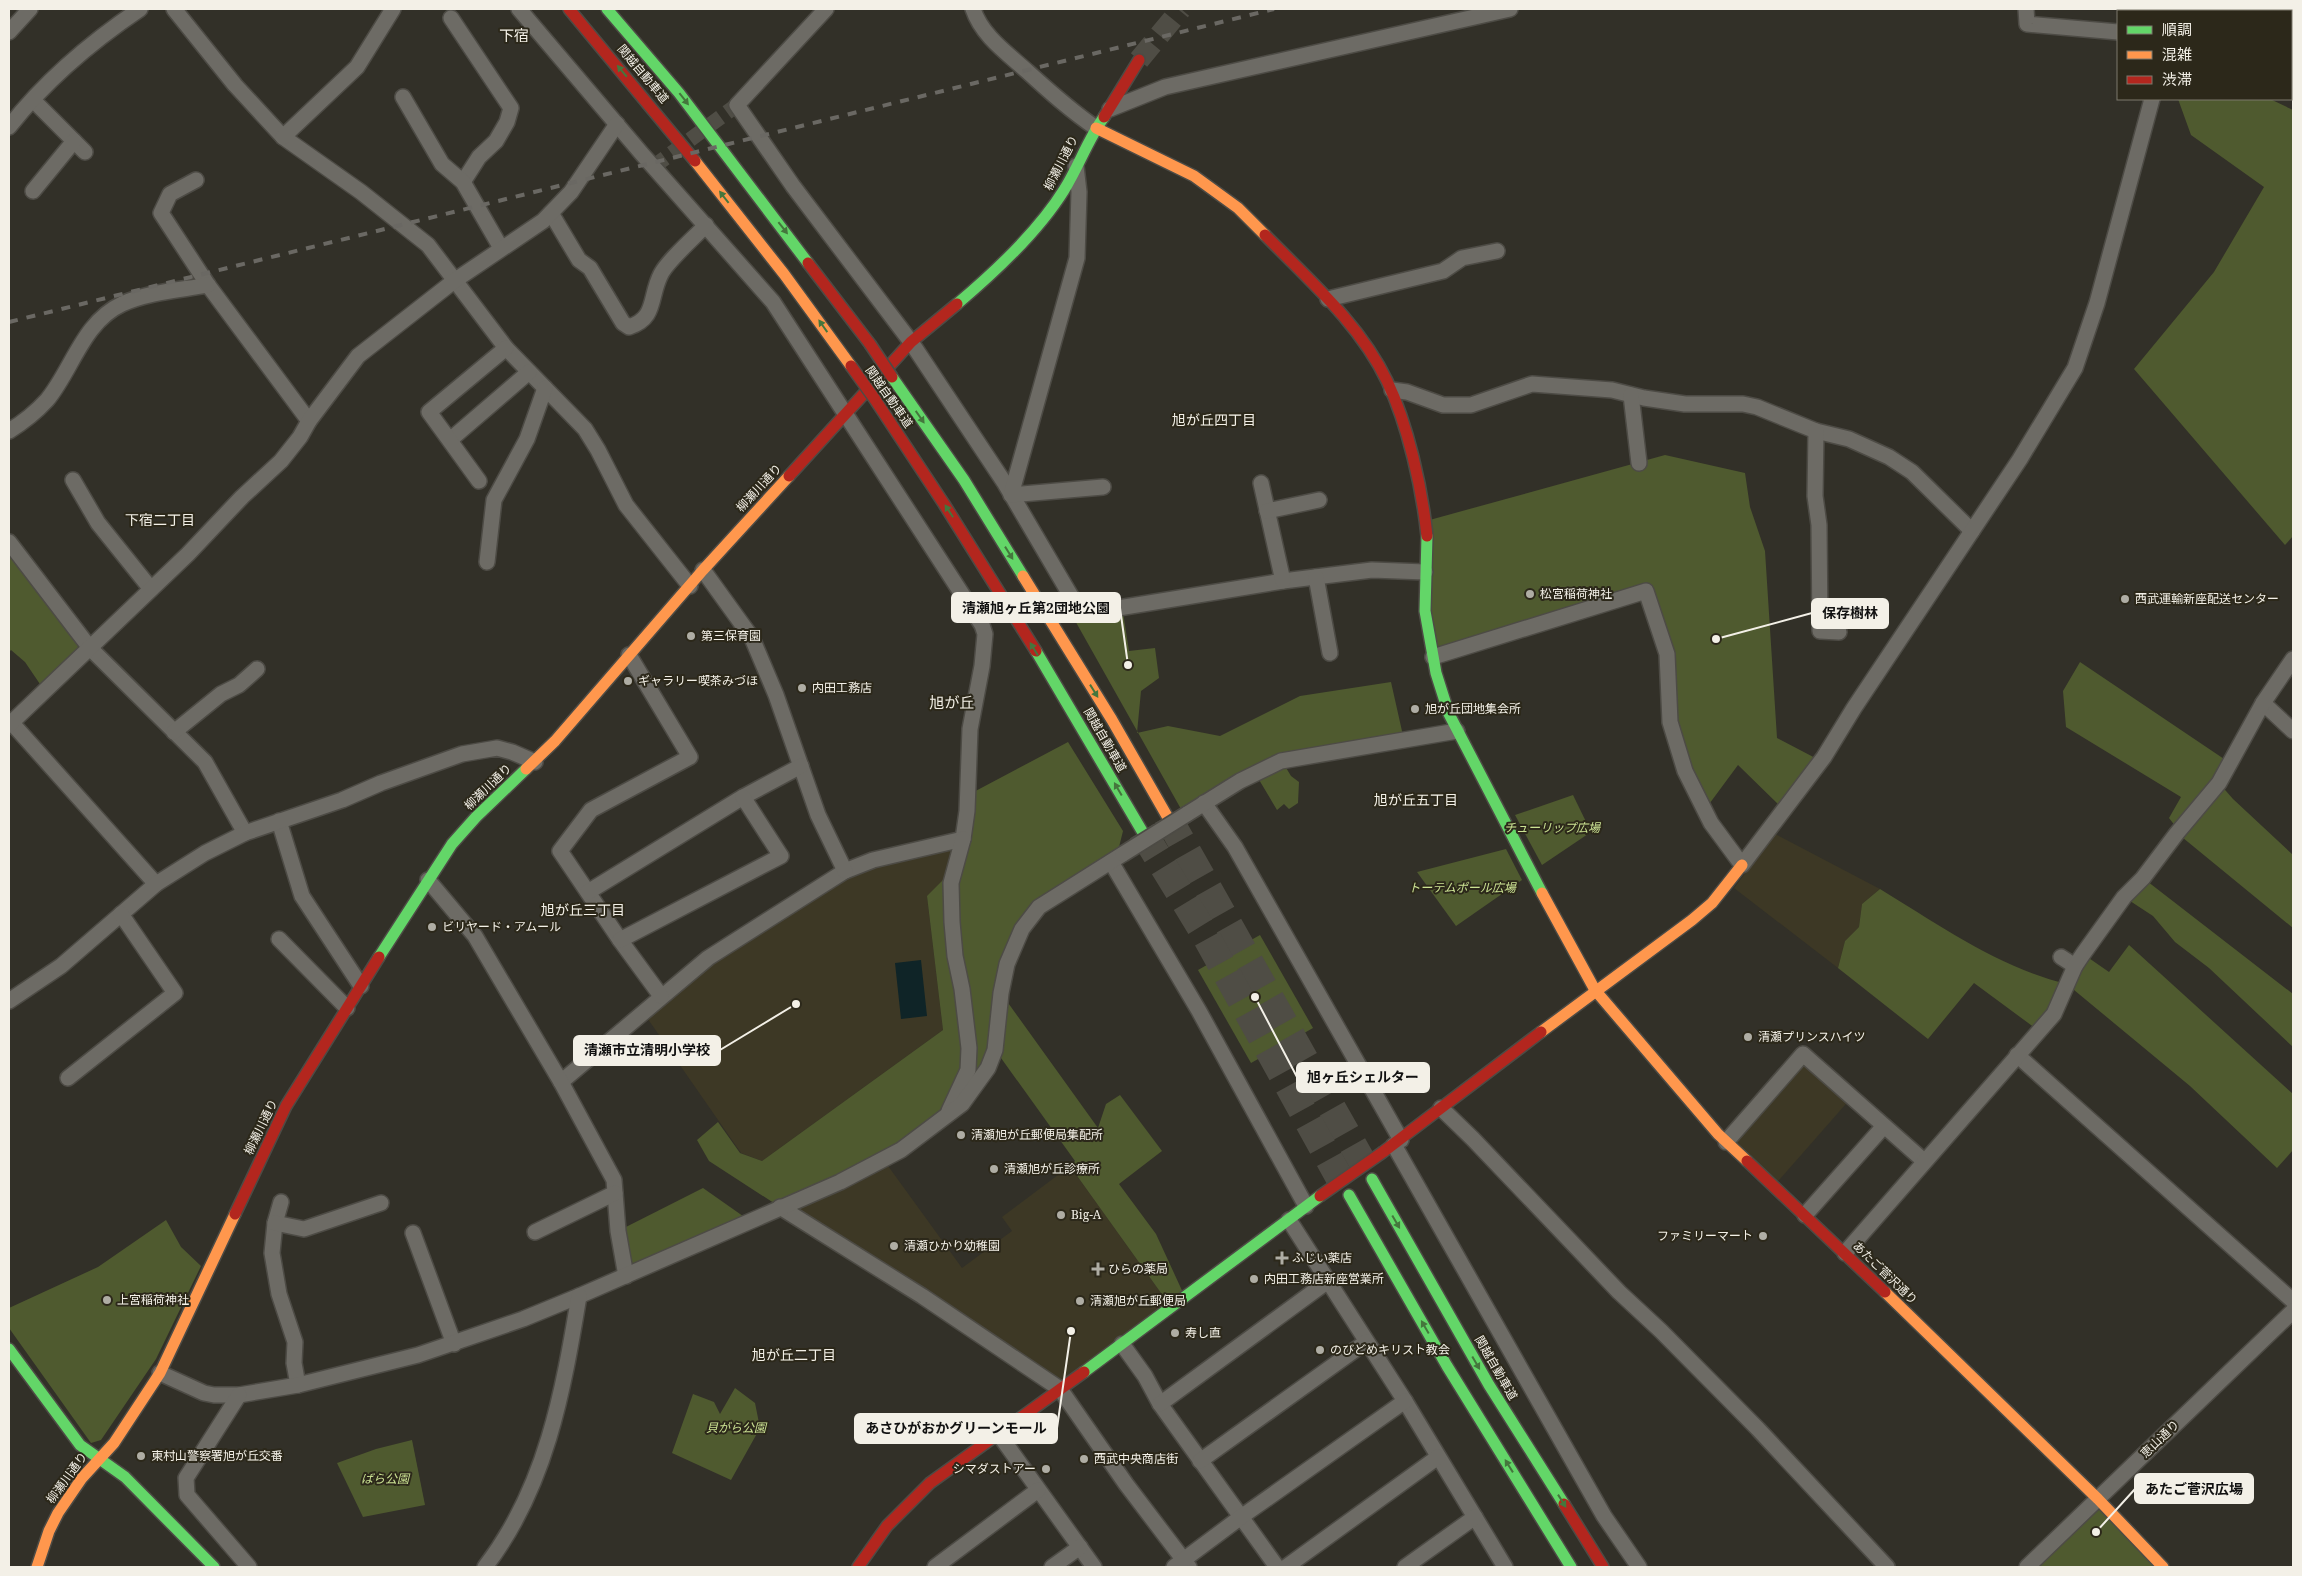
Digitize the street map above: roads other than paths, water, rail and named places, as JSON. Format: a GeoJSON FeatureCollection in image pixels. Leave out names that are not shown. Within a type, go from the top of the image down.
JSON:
{"type":"FeatureCollection","features":[{"type":"Feature","properties":{"kind":"main road","name":"関越自動車道"},"geometry":{"type":"LineString","coordinates":[[569,9],[654,109],[810,308],[874,398],[950,511],[1085,732],[1142,831]]}},
{"type":"Feature","properties":{"kind":"main road","name":"関越自動車道"},"geometry":{"type":"LineString","coordinates":[[607,9],[679,93],[870,344],[964,480],[1112,720],[1167,816]]}},
{"type":"Feature","properties":{"kind":"main road","name":"柳瀬川通り"},"geometry":{"type":"LineString","coordinates":[[37,1567],[49,1531],[58,1513],[98,1458],[123,1429],[160,1372],[286,1106],[452,844],[476,817],[534,762],[576,718],[703,570],[912,342],[979,285],[1045,218],[1065,189],[1076,164],[1096,128],[1110,109],[1139,60]]}},
{"type":"Feature","properties":{"kind":"main road","name":"あたご菅沢通り"},"geometry":{"type":"LineString","coordinates":[[1096,128],[1177,167],[1218,192],[1250,220],[1328,299],[1370,351],[1392,390],[1402,418],[1424,506],[1427,537],[1425,612],[1433,657],[1449,714],[1568,943],[1595,990],[1678,1090],[1726,1142],[1845,1252],[1955,1362],[2098,1499],[2163,1567]]}},
{"type":"Feature","properties":{"kind":"main road"},"geometry":{"type":"LineString","coordinates":[[858,1567],[887,1526],[930,1483],[1122,1344],[1306,1206],[1393,1146],[1595,990],[1692,920],[1712,903],[1742,864]]}},
{"type":"Feature","properties":{"kind":"main road","name":"関越自動車道"},"geometry":{"type":"LineString","coordinates":[[1372,1179],[1489,1385],[1603,1567]]}},
{"type":"Feature","properties":{"kind":"main road"},"geometry":{"type":"LineString","coordinates":[[1349,1195],[1447,1366],[1571,1567]]}},
{"type":"Feature","properties":{"kind":"main road"},"geometry":{"type":"LineString","coordinates":[[9,1349],[80,1445],[125,1477],[214,1567]]}},
{"type":"Feature","properties":{"kind":"street"},"geometry":{"type":"LineString","coordinates":[[9,32],[30,9]]}},
{"type":"Feature","properties":{"kind":"street"},"geometry":{"type":"LineString","coordinates":[[9,128],[55,76],[100,38],[140,9]]}},
{"type":"Feature","properties":{"kind":"street"},"geometry":{"type":"LineString","coordinates":[[174,9],[235,85],[282,137],[361,192],[428,245],[506,348],[585,429],[626,505],[690,586]]}},
{"type":"Feature","properties":{"kind":"street"},"geometry":{"type":"LineString","coordinates":[[282,137],[357,67],[394,9]]}},
{"type":"Feature","properties":{"kind":"street"},"geometry":{"type":"LineString","coordinates":[[519,9],[647,160],[773,302],[982,625],[985,634],[982,666],[970,728],[967,812],[963,839],[951,883],[955,956],[962,988],[969,1048],[968,1070],[947,1117]]}},
{"type":"Feature","properties":{"kind":"street"},"geometry":{"type":"LineString","coordinates":[[826,9],[737,106],[793,186],[912,342],[1011,495],[1078,608],[1100,611],[1283,581],[1372,570],[1425,572]]}},
{"type":"Feature","properties":{"kind":"street"},"geometry":{"type":"LineString","coordinates":[[973,9],[979,23],[996,44],[1064,106],[1096,128]]}},
{"type":"Feature","properties":{"kind":"street"},"geometry":{"type":"LineString","coordinates":[[1110,109],[1165,87],[1510,9]]}},
{"type":"Feature","properties":{"kind":"street"},"geometry":{"type":"LineString","coordinates":[[2026,9],[2027,24],[2117,32]]}},
{"type":"Feature","properties":{"kind":"street"},"geometry":{"type":"LineString","coordinates":[[451,18],[510,108],[507,122],[496,141],[479,157],[463,182]]}},
{"type":"Feature","properties":{"kind":"street"},"geometry":{"type":"LineString","coordinates":[[403,96],[442,164],[463,182],[501,248]]}},
{"type":"Feature","properties":{"kind":"street"},"geometry":{"type":"LineString","coordinates":[[34,100],[85,152]]}},
{"type":"Feature","properties":{"kind":"street"},"geometry":{"type":"LineString","coordinates":[[1433,657],[1646,591],[1667,654],[1670,722],[1685,771],[1711,823],[1742,864],[1824,757],[1854,708],[2056,401],[2075,368],[2097,303],[2152,100]]}},
{"type":"Feature","properties":{"kind":"street"},"geometry":{"type":"LineString","coordinates":[[156,884],[10,724],[151,589],[242,497],[282,461],[309,421],[358,356],[454,281],[543,221],[571,192],[617,124]]}},
{"type":"Feature","properties":{"kind":"street"},"geometry":{"type":"LineString","coordinates":[[33,191],[74,141]]}},
{"type":"Feature","properties":{"kind":"street"},"geometry":{"type":"LineString","coordinates":[[1011,495],[1077,258],[1079,192],[1076,164]]}},
{"type":"Feature","properties":{"kind":"street"},"geometry":{"type":"LineString","coordinates":[[196,180],[170,194],[161,213],[208,285],[309,421]]}},
{"type":"Feature","properties":{"kind":"street"},"geometry":{"type":"LineString","coordinates":[[551,212],[579,260],[590,268],[623,323],[629,327],[638,324],[647,317],[654,290],[662,272],[706,225]]}},
{"type":"Feature","properties":{"kind":"street"},"geometry":{"type":"LineString","coordinates":[[1328,299],[1443,271],[1462,258],[1497,251]]}},
{"type":"Feature","properties":{"kind":"street"},"geometry":{"type":"LineString","coordinates":[[9,431],[47,400],[86,336],[105,316],[121,304],[140,298],[208,285]]}},
{"type":"Feature","properties":{"kind":"street"},"geometry":{"type":"LineString","coordinates":[[479,480],[430,412],[506,348]]}},
{"type":"Feature","properties":{"kind":"street"},"geometry":{"type":"LineString","coordinates":[[450,440],[529,372]]}},
{"type":"Feature","properties":{"kind":"street"},"geometry":{"type":"LineString","coordinates":[[1392,390],[1407,392],[1443,405],[1471,405],[1532,384],[1612,390],[1685,404],[1743,404],[1757,407],[1816,431],[1848,439],[1889,457],[1912,472],[1972,531]]}},
{"type":"Feature","properties":{"kind":"street"},"geometry":{"type":"LineString","coordinates":[[486,562],[494,500],[527,439],[545,388]]}},
{"type":"Feature","properties":{"kind":"street"},"geometry":{"type":"LineString","coordinates":[[1631,395],[1639,463]]}},
{"type":"Feature","properties":{"kind":"street"},"geometry":{"type":"LineString","coordinates":[[1816,431],[1820,631],[1839,632]]}},
{"type":"Feature","properties":{"kind":"street"},"geometry":{"type":"LineString","coordinates":[[73,480],[98,523],[151,589]]}},
{"type":"Feature","properties":{"kind":"street"},"geometry":{"type":"LineString","coordinates":[[1261,484],[1283,581]]}},
{"type":"Feature","properties":{"kind":"street"},"geometry":{"type":"LineString","coordinates":[[1011,495],[1103,487]]}},
{"type":"Feature","properties":{"kind":"street"},"geometry":{"type":"LineString","coordinates":[[1267,511],[1319,500]]}},
{"type":"Feature","properties":{"kind":"street"},"geometry":{"type":"LineString","coordinates":[[9,542],[90,648],[205,762],[245,833]]}},
{"type":"Feature","properties":{"kind":"street"},"geometry":{"type":"LineString","coordinates":[[703,570],[752,638],[818,815],[845,871]]}},
{"type":"Feature","properties":{"kind":"street"},"geometry":{"type":"LineString","coordinates":[[1316,577],[1330,653]]}},
{"type":"Feature","properties":{"kind":"street"},"geometry":{"type":"LineString","coordinates":[[629,655],[690,757],[591,810],[560,851],[620,940],[661,996]]}},
{"type":"Feature","properties":{"kind":"street"},"geometry":{"type":"LineString","coordinates":[[1845,1252],[2054,1014],[2075,966],[2124,897],[2143,878],[2177,833],[2219,783],[2263,703],[2293,659]]}},
{"type":"Feature","properties":{"kind":"street"},"geometry":{"type":"LineString","coordinates":[[174,732],[221,694],[239,685],[257,669]]}},
{"type":"Feature","properties":{"kind":"street"},"geometry":{"type":"LineString","coordinates":[[2263,703],[2293,730]]}},
{"type":"Feature","properties":{"kind":"street"},"geometry":{"type":"LineString","coordinates":[[160,1372],[204,1394],[214,1396],[239,1395],[298,1385],[418,1355],[454,1344],[579,1296],[840,1182],[895,1153],[947,1117],[972,1093],[988,1068],[995,1050],[1001,993],[1010,955],[1022,929],[1039,907],[1204,803],[1281,761],[1457,731]]}},
{"type":"Feature","properties":{"kind":"street"},"geometry":{"type":"LineString","coordinates":[[9,1001],[61,966],[156,884],[205,853],[245,833],[342,800],[381,783],[462,754],[497,748],[512,752],[534,762]]}},
{"type":"Feature","properties":{"kind":"street"},"geometry":{"type":"LineString","coordinates":[[588,892],[743,797],[801,766]]}},
{"type":"Feature","properties":{"kind":"street"},"geometry":{"type":"LineString","coordinates":[[620,940],[781,856],[743,797]]}},
{"type":"Feature","properties":{"kind":"street"},"geometry":{"type":"LineString","coordinates":[[1204,803],[1235,847],[1393,1146],[1604,1516],[1639,1567]]}},
{"type":"Feature","properties":{"kind":"street"},"geometry":{"type":"LineString","coordinates":[[279,821],[302,896],[361,986]]}},
{"type":"Feature","properties":{"kind":"street"},"geometry":{"type":"LineString","coordinates":[[561,1082],[708,958],[845,871],[873,860],[963,839]]}},
{"type":"Feature","properties":{"kind":"street"},"geometry":{"type":"LineString","coordinates":[[1117,858],[1306,1206]]}},
{"type":"Feature","properties":{"kind":"street"},"geometry":{"type":"LineString","coordinates":[[428,880],[475,936],[561,1082],[614,1180],[618,1231],[626,1276]]}},
{"type":"Feature","properties":{"kind":"street"},"geometry":{"type":"LineString","coordinates":[[68,1078],[175,993],[121,914]]}},
{"type":"Feature","properties":{"kind":"street"},"geometry":{"type":"LineString","coordinates":[[278,939],[347,1008]]}},
{"type":"Feature","properties":{"kind":"street"},"geometry":{"type":"LineString","coordinates":[[2061,957],[2075,966]]}},
{"type":"Feature","properties":{"kind":"street"},"geometry":{"type":"LineString","coordinates":[[1726,1142],[1803,1054],[1924,1161]]}},
{"type":"Feature","properties":{"kind":"street"},"geometry":{"type":"LineString","coordinates":[[2017,1055],[2293,1301]]}},
{"type":"Feature","properties":{"kind":"street"},"geometry":{"type":"LineString","coordinates":[[1441,1108],[1619,1292],[1661,1331],[1758,1429],[1887,1567]]}},
{"type":"Feature","properties":{"kind":"street"},"geometry":{"type":"LineString","coordinates":[[1805,1215],[1884,1126]]}},
{"type":"Feature","properties":{"kind":"street"},"geometry":{"type":"LineString","coordinates":[[535,1232],[615,1193]]}},
{"type":"Feature","properties":{"kind":"street"},"geometry":{"type":"LineString","coordinates":[[281,1202],[275,1223],[272,1253],[279,1294],[295,1342],[294,1363],[298,1385]]}},
{"type":"Feature","properties":{"kind":"street"},"geometry":{"type":"LineString","coordinates":[[275,1223],[304,1229],[381,1203]]}},
{"type":"Feature","properties":{"kind":"street"},"geometry":{"type":"LineString","coordinates":[[780,1207],[922,1296],[1060,1389],[1183,1565],[1241,1518],[1405,1401]]}},
{"type":"Feature","properties":{"kind":"street"},"geometry":{"type":"LineString","coordinates":[[1289,1220],[1405,1401],[1505,1567]]}},
{"type":"Feature","properties":{"kind":"street"},"geometry":{"type":"LineString","coordinates":[[413,1233],[454,1344]]}},
{"type":"Feature","properties":{"kind":"street"},"geometry":{"type":"LineString","coordinates":[[1160,1404],[1328,1281]]}},
{"type":"Feature","properties":{"kind":"street"},"geometry":{"type":"LineString","coordinates":[[485,1567],[500,1547],[534,1482],[554,1424],[579,1296]]}},
{"type":"Feature","properties":{"kind":"street","name":"恵山通り"},"geometry":{"type":"LineString","coordinates":[[2027,1567],[2293,1311]]}},
{"type":"Feature","properties":{"kind":"street"},"geometry":{"type":"LineString","coordinates":[[1200,1461],[1366,1342]]}},
{"type":"Feature","properties":{"kind":"street"},"geometry":{"type":"LineString","coordinates":[[1122,1344],[1160,1404],[1277,1567]]}},
{"type":"Feature","properties":{"kind":"street"},"geometry":{"type":"LineString","coordinates":[[239,1395],[186,1478],[185,1485],[187,1495],[249,1567]]}},
{"type":"Feature","properties":{"kind":"street"},"geometry":{"type":"LineString","coordinates":[[998,1433],[1094,1567]]}},
{"type":"Feature","properties":{"kind":"street"},"geometry":{"type":"LineString","coordinates":[[1286,1567],[1438,1457]]}},
{"type":"Feature","properties":{"kind":"street"},"geometry":{"type":"LineString","coordinates":[[935,1567],[1038,1490]]}},
{"type":"Feature","properties":{"kind":"street"},"geometry":{"type":"LineString","coordinates":[[1405,1567],[1475,1518]]}},
{"type":"Feature","properties":{"kind":"street"},"geometry":{"type":"LineString","coordinates":[[1052,1567],[1080,1547]]}},
{"type":"Feature","properties":{"kind":"water"},"geometry":{"type":"Polygon","coordinates":[[[921,960],[927,1016],[901,1019],[895,963],[921,960]]]}},
{"type":"Feature","properties":{"kind":"tunnel"},"geometry":{"type":"LineString","coordinates":[[1139,60],[1181,9]]}},
{"type":"Feature","properties":{"kind":"tunnel"},"geometry":{"type":"LineString","coordinates":[[653,167],[737,105]]}},
{"type":"Feature","properties":{"kind":"tunnel"},"geometry":{"type":"LineString","coordinates":[[1167,816],[1372,1179]]}},
{"type":"Feature","properties":{"kind":"tunnel"},"geometry":{"type":"LineString","coordinates":[[1142,831],[1203,931],[1349,1195]]}},
{"type":"Feature","properties":{"kind":"railway"},"geometry":{"type":"LineString","coordinates":[[9,322],[1274,9]]}},
{"type":"Feature","properties":{"kind":"place","name":"松宮稲荷神社"},"geometry":{"type":"Point","coordinates":[1530,594]}},
{"type":"Feature","properties":{"kind":"place","name":"西武運輸新座配送センター"},"geometry":{"type":"Point","coordinates":[2125,599]}},
{"type":"Feature","properties":{"kind":"place","name":"第三保育園"},"geometry":{"type":"Point","coordinates":[691,636]}},
{"type":"Feature","properties":{"kind":"place","name":"保存樹林"},"geometry":{"type":"Point","coordinates":[1716,639]}},
{"type":"Feature","properties":{"kind":"place","name":"清瀬旭ヶ丘第2団地公園"},"geometry":{"type":"Point","coordinates":[1128,665]}},
{"type":"Feature","properties":{"kind":"place","name":"ギャラリー喫茶みづほ"},"geometry":{"type":"Point","coordinates":[628,681]}},
{"type":"Feature","properties":{"kind":"place","name":"内田工務店"},"geometry":{"type":"Point","coordinates":[802,688]}},
{"type":"Feature","properties":{"kind":"place","name":"旭が丘団地集会所"},"geometry":{"type":"Point","coordinates":[1415,709]}},
{"type":"Feature","properties":{"kind":"place","name":"ビリヤード・アムール"},"geometry":{"type":"Point","coordinates":[432,927]}},
{"type":"Feature","properties":{"kind":"place","name":"旭ヶ丘シェルター"},"geometry":{"type":"Point","coordinates":[1255,997]}},
{"type":"Feature","properties":{"kind":"place","name":"清瀬市立清明小学校"},"geometry":{"type":"Point","coordinates":[796,1004]}},
{"type":"Feature","properties":{"kind":"place","name":"清瀬プリンスハイツ"},"geometry":{"type":"Point","coordinates":[1748,1037]}},
{"type":"Feature","properties":{"kind":"place","name":"清瀬旭が丘郵便局集配所"},"geometry":{"type":"Point","coordinates":[961,1135]}},
{"type":"Feature","properties":{"kind":"place","name":"清瀬旭が丘診療所"},"geometry":{"type":"Point","coordinates":[994,1169]}},
{"type":"Feature","properties":{"kind":"place","name":"Big-A"},"geometry":{"type":"Point","coordinates":[1061,1215]}},
{"type":"Feature","properties":{"kind":"place","name":"ファミリーマート"},"geometry":{"type":"Point","coordinates":[1763,1236]}},
{"type":"Feature","properties":{"kind":"place","name":"清瀬ひかり幼稚園"},"geometry":{"type":"Point","coordinates":[894,1246]}},
{"type":"Feature","properties":{"kind":"place","name":"ふじい薬店"},"geometry":{"type":"Point","coordinates":[1282,1258]}},
{"type":"Feature","properties":{"kind":"place","name":"ひらの薬局"},"geometry":{"type":"Point","coordinates":[1098,1269]}},
{"type":"Feature","properties":{"kind":"place","name":"内田工務店新座営業所"},"geometry":{"type":"Point","coordinates":[1254,1279]}},
{"type":"Feature","properties":{"kind":"place","name":"上宮稲荷神社"},"geometry":{"type":"Point","coordinates":[107,1300]}},
{"type":"Feature","properties":{"kind":"place","name":"清瀬旭が丘郵便局"},"geometry":{"type":"Point","coordinates":[1080,1301]}},
{"type":"Feature","properties":{"kind":"place","name":"あさひがおかグリーンモール"},"geometry":{"type":"Point","coordinates":[1071,1331]}},
{"type":"Feature","properties":{"kind":"place","name":"寿し直"},"geometry":{"type":"Point","coordinates":[1175,1333]}},
{"type":"Feature","properties":{"kind":"place","name":"のびどめキリスト教会"},"geometry":{"type":"Point","coordinates":[1320,1350]}},
{"type":"Feature","properties":{"kind":"place","name":"東村山警察署旭が丘交番"},"geometry":{"type":"Point","coordinates":[141,1456]}},
{"type":"Feature","properties":{"kind":"place","name":"西武中央商店街"},"geometry":{"type":"Point","coordinates":[1084,1459]}},
{"type":"Feature","properties":{"kind":"place","name":"シマダストアー"},"geometry":{"type":"Point","coordinates":[1046,1469]}},
{"type":"Feature","properties":{"kind":"place","name":"あたご菅沢広場"},"geometry":{"type":"Point","coordinates":[2096,1532]}},
{"type":"Feature","properties":{"kind":"district","name":"下宿"},"geometry":{"type":"Point","coordinates":[514,36]}},
{"type":"Feature","properties":{"kind":"district","name":"旭が丘四丁目"},"geometry":{"type":"Point","coordinates":[1214,420]}},
{"type":"Feature","properties":{"kind":"district","name":"下宿二丁目"},"geometry":{"type":"Point","coordinates":[160,520]}},
{"type":"Feature","properties":{"kind":"district","name":"旭が丘"},"geometry":{"type":"Point","coordinates":[952,703]}},
{"type":"Feature","properties":{"kind":"district","name":"旭が丘五丁目"},"geometry":{"type":"Point","coordinates":[1416,800]}},
{"type":"Feature","properties":{"kind":"district","name":"旭が丘三丁目"},"geometry":{"type":"Point","coordinates":[583,910]}},
{"type":"Feature","properties":{"kind":"district","name":"旭が丘二丁目"},"geometry":{"type":"Point","coordinates":[794,1355]}},
{"type":"Feature","properties":{"kind":"park label","name":"チューリップ広場"},"geometry":{"type":"Point","coordinates":[1552,828]}},
{"type":"Feature","properties":{"kind":"park label","name":"トーテムポール広場"},"geometry":{"type":"Point","coordinates":[1462,888]}},
{"type":"Feature","properties":{"kind":"park label","name":"貝がら公園"},"geometry":{"type":"Point","coordinates":[736,1428]}},
{"type":"Feature","properties":{"kind":"park label","name":"ばら公園"},"geometry":{"type":"Point","coordinates":[385,1479]}}]}
